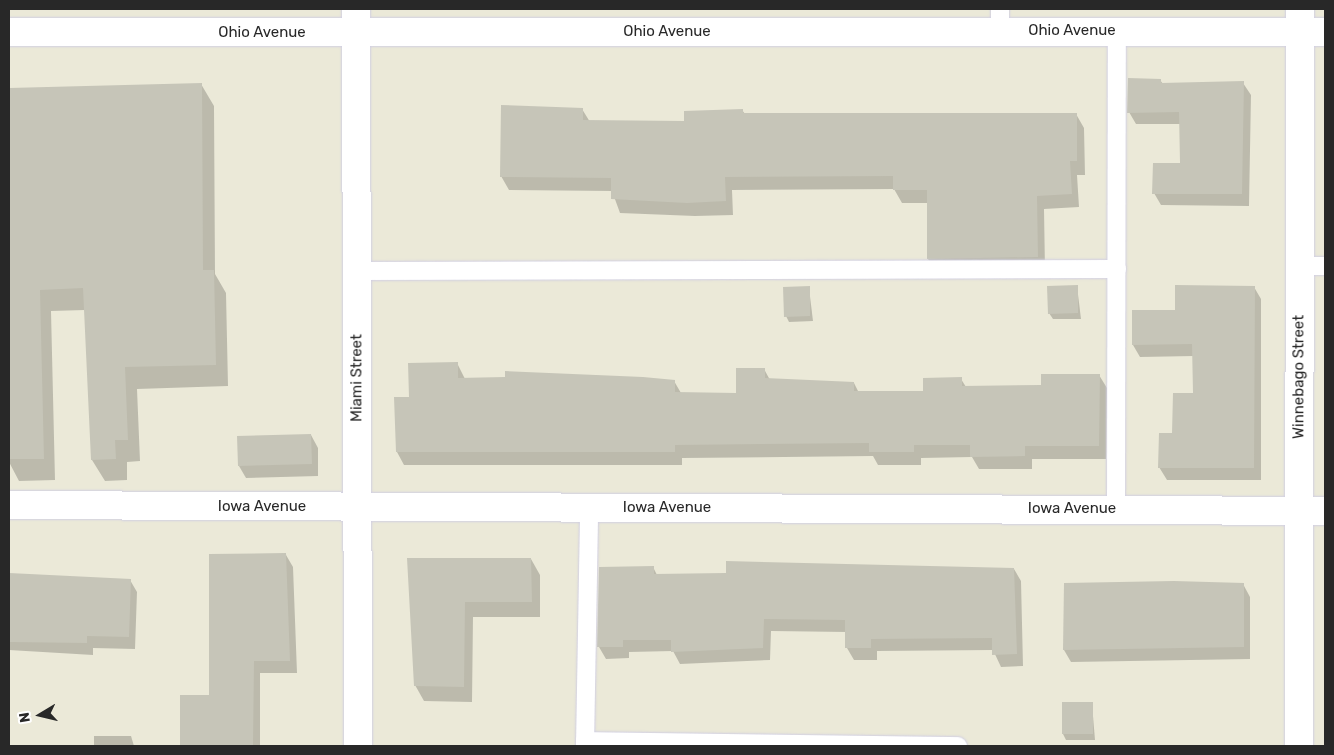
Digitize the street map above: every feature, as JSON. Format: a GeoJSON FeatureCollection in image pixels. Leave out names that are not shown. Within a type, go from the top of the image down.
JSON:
{"type":"FeatureCollection","features":[{"type":"Feature","properties":{"kind":"street","name":"Ohio Avenue"},"geometry":{"type":"LineString","coordinates":[[9,32],[356,21],[1000,20],[1117,31],[1308,24]]}},
{"type":"Feature","properties":{"kind":"street","name":"Miami Street"},"geometry":{"type":"LineString","coordinates":[[356,21],[358,746]]}},
{"type":"Feature","properties":{"kind":"street","name":"Winnebago Street"},"geometry":{"type":"LineString","coordinates":[[1299,746],[1312,511],[1312,266],[1308,24]]}},
{"type":"Feature","properties":{"kind":"street","name":"Iowa Avenue"},"geometry":{"type":"LineString","coordinates":[[9,505],[1312,511]]}},
{"type":"Feature","properties":{"kind":"lane"},"geometry":{"type":"LineString","coordinates":[[1116,510],[1117,31]]}},
{"type":"Feature","properties":{"kind":"lane"},"geometry":{"type":"LineString","coordinates":[[357,271],[1117,269]]}},
{"type":"Feature","properties":{"kind":"lane"},"geometry":{"type":"LineString","coordinates":[[590,508],[585,744],[958,746]]}},
{"type":"Feature","properties":{"kind":"building"},"geometry":{"type":"Polygon","coordinates":[[[1128,78],[1161,79],[1161,83],[1244,81],[1242,194],[1152,194],[1153,163],[1180,163],[1179,112],[1127,113],[1128,78]]]}},
{"type":"Feature","properties":{"kind":"building"},"geometry":{"type":"Polygon","coordinates":[[[202,83],[203,270],[214,270],[216,365],[125,367],[128,440],[115,440],[116,459],[91,460],[83,288],[40,290],[44,459],[9,459],[9,88],[202,83]]]}},
{"type":"Feature","properties":{"kind":"building"},"geometry":{"type":"Polygon","coordinates":[[[501,105],[583,108],[583,120],[684,121],[684,111],[743,109],[743,113],[1077,113],[1077,161],[1070,161],[1072,194],[1037,196],[1038,257],[927,259],[927,190],[893,190],[893,176],[725,177],[726,201],[687,203],[611,199],[611,178],[500,177],[501,105]]]}},
{"type":"Feature","properties":{"kind":"building"},"geometry":{"type":"Polygon","coordinates":[[[1078,285],[1078,313],[1048,314],[1047,286],[1078,285]]]}},
{"type":"Feature","properties":{"kind":"building"},"geometry":{"type":"Polygon","coordinates":[[[1175,285],[1255,286],[1254,468],[1158,468],[1159,433],[1172,433],[1173,393],[1193,393],[1192,344],[1132,345],[1132,310],[1175,310],[1175,285]]]}},
{"type":"Feature","properties":{"kind":"building"},"geometry":{"type":"Polygon","coordinates":[[[810,286],[810,316],[784,317],[783,287],[810,286]]]}},
{"type":"Feature","properties":{"kind":"building"},"geometry":{"type":"Polygon","coordinates":[[[458,362],[458,378],[505,377],[505,371],[643,377],[675,380],[675,392],[736,393],[736,368],[765,368],[765,378],[854,382],[854,391],[923,391],[923,378],[962,377],[962,386],[1041,385],[1041,374],[1100,374],[1099,446],[1025,446],[1025,456],[970,457],[970,445],[914,445],[914,452],[869,452],[869,443],[675,445],[675,452],[396,452],[394,397],[409,397],[408,363],[458,362]]]}},
{"type":"Feature","properties":{"kind":"building"},"geometry":{"type":"Polygon","coordinates":[[[311,434],[312,464],[238,466],[237,436],[311,434]]]}},
{"type":"Feature","properties":{"kind":"building"},"geometry":{"type":"Polygon","coordinates":[[[286,553],[290,661],[254,661],[253,746],[180,746],[180,695],[209,695],[209,554],[286,553]]]}},
{"type":"Feature","properties":{"kind":"building"},"geometry":{"type":"Polygon","coordinates":[[[407,558],[531,558],[532,602],[465,602],[464,687],[414,686],[407,558]]]}},
{"type":"Feature","properties":{"kind":"building"},"geometry":{"type":"Polygon","coordinates":[[[726,561],[1014,568],[1017,654],[992,655],[992,638],[871,639],[871,648],[845,648],[845,620],[764,619],[763,648],[671,652],[671,640],[623,640],[623,647],[597,647],[599,567],[654,566],[654,574],[726,573],[726,561]]]}},
{"type":"Feature","properties":{"kind":"building"},"geometry":{"type":"Polygon","coordinates":[[[9,573],[131,579],[129,637],[87,636],[87,643],[9,642],[9,573]]]}},
{"type":"Feature","properties":{"kind":"building"},"geometry":{"type":"Polygon","coordinates":[[[1174,581],[1244,583],[1244,647],[1063,650],[1064,583],[1174,581]]]}},
{"type":"Feature","properties":{"kind":"building"},"geometry":{"type":"Polygon","coordinates":[[[1062,702],[1093,702],[1093,734],[1062,734],[1062,702]]]}}]}
